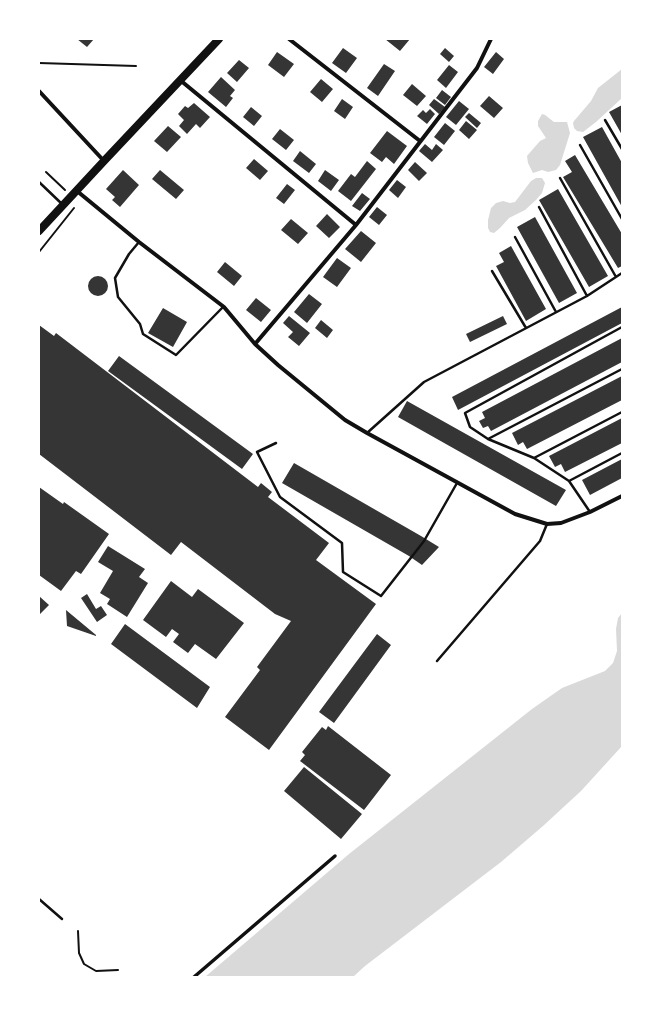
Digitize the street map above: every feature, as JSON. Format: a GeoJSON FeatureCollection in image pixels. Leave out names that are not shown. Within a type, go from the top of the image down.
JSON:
{"type":"FeatureCollection","features":[{"type":"Feature","properties":{"kind":"main road"},"geometry":{"type":"LineString","coordinates":[[39,231],[220,39]]}},
{"type":"Feature","properties":{"kind":"street"},"geometry":{"type":"LineString","coordinates":[[289,39],[420,141]]}},
{"type":"Feature","properties":{"kind":"street"},"geometry":{"type":"LineString","coordinates":[[255,344],[356,224],[477,68],[491,39]]}},
{"type":"Feature","properties":{"kind":"street"},"geometry":{"type":"LineString","coordinates":[[180,80],[356,224]]}},
{"type":"Feature","properties":{"kind":"street"},"geometry":{"type":"LineString","coordinates":[[39,91],[104,161]]}},
{"type":"Feature","properties":{"kind":"street"},"geometry":{"type":"LineString","coordinates":[[77,191],[139,242],[224,306],[255,344],[313,396],[345,420],[367,433],[515,514],[548,524],[561,523],[590,512],[622,496]]}},
{"type":"Feature","properties":{"kind":"street"},"geometry":{"type":"LineString","coordinates":[[194,977],[335,856]]}},
{"type":"Feature","properties":{"kind":"lane"},"geometry":{"type":"LineString","coordinates":[[605,120],[622,149]]}},
{"type":"Feature","properties":{"kind":"lane"},"geometry":{"type":"LineString","coordinates":[[580,145],[622,219]]}},
{"type":"Feature","properties":{"kind":"lane"},"geometry":{"type":"LineString","coordinates":[[560,178],[616,277]]}},
{"type":"Feature","properties":{"kind":"lane"},"geometry":{"type":"LineString","coordinates":[[39,182],[63,206]]}},
{"type":"Feature","properties":{"kind":"lane"},"geometry":{"type":"LineString","coordinates":[[539,207],[587,296]]}},
{"type":"Feature","properties":{"kind":"lane"},"geometry":{"type":"LineString","coordinates":[[515,237],[556,312]]}},
{"type":"Feature","properties":{"kind":"lane"},"geometry":{"type":"LineString","coordinates":[[139,242],[129,254],[115,278],[118,297],[140,324],[143,334],[176,355],[224,306]]}},
{"type":"Feature","properties":{"kind":"lane"},"geometry":{"type":"LineString","coordinates":[[492,271],[526,328]]}},
{"type":"Feature","properties":{"kind":"lane"},"geometry":{"type":"LineString","coordinates":[[367,433],[424,382],[587,296],[622,273]]}},
{"type":"Feature","properties":{"kind":"lane"},"geometry":{"type":"LineString","coordinates":[[590,512],[569,481],[534,458],[488,439],[470,427],[465,413],[622,327]]}},
{"type":"Feature","properties":{"kind":"lane"},"geometry":{"type":"LineString","coordinates":[[488,439],[622,369]]}},
{"type":"Feature","properties":{"kind":"lane"},"geometry":{"type":"LineString","coordinates":[[534,458],[622,412]]}},
{"type":"Feature","properties":{"kind":"lane"},"geometry":{"type":"LineString","coordinates":[[276,443],[257,452],[280,497],[342,543],[343,572],[381,596],[424,541],[457,483]]}},
{"type":"Feature","properties":{"kind":"lane"},"geometry":{"type":"LineString","coordinates":[[569,481],[622,453]]}},
{"type":"Feature","properties":{"kind":"lane"},"geometry":{"type":"LineString","coordinates":[[437,661],[540,541],[548,524]]}},
{"type":"Feature","properties":{"kind":"lane"},"geometry":{"type":"LineString","coordinates":[[39,899],[62,919]]}},
{"type":"Feature","properties":{"kind":"path"},"geometry":{"type":"LineString","coordinates":[[39,63],[136,66]]}},
{"type":"Feature","properties":{"kind":"path"},"geometry":{"type":"LineString","coordinates":[[46,172],[66,192]]}},
{"type":"Feature","properties":{"kind":"path"},"geometry":{"type":"LineString","coordinates":[[39,251],[77,204]]}},
{"type":"Feature","properties":{"kind":"path"},"geometry":{"type":"LineString","coordinates":[[78,931],[79,953],[84,964],[96,970],[118,970]]}},
{"type":"Feature","properties":{"kind":"shaded area"},"geometry":{"type":"Polygon","coordinates":[[[622,69],[622,98],[583,132],[577,131],[574,128],[574,121],[591,101],[598,88],[622,69]]]}},
{"type":"Feature","properties":{"kind":"shaded area"},"geometry":{"type":"Polygon","coordinates":[[[542,114],[554,122],[567,122],[570,133],[560,165],[556,170],[548,172],[542,170],[533,173],[528,163],[527,156],[540,141],[546,138],[538,126],[538,121],[542,114]]]}},
{"type":"Feature","properties":{"kind":"shaded area"},"geometry":{"type":"Polygon","coordinates":[[[536,178],[542,178],[545,183],[542,193],[525,210],[509,218],[494,233],[490,232],[488,228],[488,220],[491,208],[496,203],[503,201],[510,203],[515,202],[531,181],[536,178]]]}},
{"type":"Feature","properties":{"kind":"shaded area"},"geometry":{"type":"Polygon","coordinates":[[[622,613],[622,746],[581,791],[543,826],[501,862],[365,966],[353,977],[205,977],[349,854],[532,709],[562,688],[605,671],[613,663],[617,651],[616,629],[618,618],[622,613]]]}},
{"type":"Feature","properties":{"kind":"building"},"geometry":{"type":"Polygon","coordinates":[[[77,39],[94,39],[87,47],[77,39]]]}},
{"type":"Feature","properties":{"kind":"building"},"geometry":{"type":"Polygon","coordinates":[[[385,39],[410,39],[400,51],[385,39]]]}},
{"type":"Feature","properties":{"kind":"building"},"geometry":{"type":"Polygon","coordinates":[[[343,48],[357,58],[346,73],[332,63],[343,48]]]}},
{"type":"Feature","properties":{"kind":"building"},"geometry":{"type":"Polygon","coordinates":[[[445,48],[454,56],[449,62],[440,54],[445,48]]]}},
{"type":"Feature","properties":{"kind":"building"},"geometry":{"type":"Polygon","coordinates":[[[277,52],[294,64],[284,77],[268,65],[277,52]]]}},
{"type":"Feature","properties":{"kind":"building"},"geometry":{"type":"Polygon","coordinates":[[[496,52],[504,59],[493,74],[484,67],[496,52]]]}},
{"type":"Feature","properties":{"kind":"building"},"geometry":{"type":"Polygon","coordinates":[[[239,60],[249,68],[237,82],[227,73],[239,60]]]}},
{"type":"Feature","properties":{"kind":"building"},"geometry":{"type":"Polygon","coordinates":[[[384,64],[395,71],[378,96],[367,88],[384,64]]]}},
{"type":"Feature","properties":{"kind":"building"},"geometry":{"type":"Polygon","coordinates":[[[449,65],[458,72],[446,88],[437,80],[449,65]]]}},
{"type":"Feature","properties":{"kind":"building"},"geometry":{"type":"Polygon","coordinates":[[[221,77],[235,90],[230,96],[233,98],[226,107],[208,92],[221,77]]]}},
{"type":"Feature","properties":{"kind":"building"},"geometry":{"type":"Polygon","coordinates":[[[321,79],[333,89],[322,102],[310,92],[321,79]]]}},
{"type":"Feature","properties":{"kind":"building"},"geometry":{"type":"Polygon","coordinates":[[[412,84],[426,96],[417,106],[403,95],[412,84]]]}},
{"type":"Feature","properties":{"kind":"building"},"geometry":{"type":"Polygon","coordinates":[[[442,90],[451,97],[445,105],[436,98],[442,90]]]}},
{"type":"Feature","properties":{"kind":"building"},"geometry":{"type":"Polygon","coordinates":[[[489,96],[503,108],[494,118],[480,106],[489,96]]]}},
{"type":"Feature","properties":{"kind":"building"},"geometry":{"type":"Polygon","coordinates":[[[342,99],[353,107],[345,119],[334,111],[342,99]]]}},
{"type":"Feature","properties":{"kind":"building"},"geometry":{"type":"Polygon","coordinates":[[[434,99],[445,107],[439,114],[429,105],[434,99]]]}},
{"type":"Feature","properties":{"kind":"building"},"geometry":{"type":"Polygon","coordinates":[[[459,101],[469,109],[456,125],[446,117],[459,101]]]}},
{"type":"Feature","properties":{"kind":"building"},"geometry":{"type":"Polygon","coordinates":[[[194,103],[210,117],[200,128],[196,124],[187,134],[179,126],[184,120],[178,114],[185,106],[188,108],[194,103]]]}},
{"type":"Feature","properties":{"kind":"building"},"geometry":{"type":"Polygon","coordinates":[[[622,105],[622,135],[609,112],[622,105]]]}},
{"type":"Feature","properties":{"kind":"building"},"geometry":{"type":"Polygon","coordinates":[[[251,107],[262,116],[254,126],[243,117],[251,107]]]}},
{"type":"Feature","properties":{"kind":"building"},"geometry":{"type":"Polygon","coordinates":[[[430,109],[435,114],[427,124],[417,116],[423,110],[426,113],[430,109]]]}},
{"type":"Feature","properties":{"kind":"building"},"geometry":{"type":"Polygon","coordinates":[[[469,113],[481,123],[477,128],[465,117],[469,113]]]}},
{"type":"Feature","properties":{"kind":"building"},"geometry":{"type":"Polygon","coordinates":[[[466,121],[477,130],[469,139],[459,130],[466,121]]]}},
{"type":"Feature","properties":{"kind":"building"},"geometry":{"type":"Polygon","coordinates":[[[445,123],[455,131],[444,145],[434,137],[445,123]]]}},
{"type":"Feature","properties":{"kind":"building"},"geometry":{"type":"Polygon","coordinates":[[[168,126],[181,137],[167,152],[154,141],[168,126]]]}},
{"type":"Feature","properties":{"kind":"building"},"geometry":{"type":"Polygon","coordinates":[[[602,127],[622,163],[622,207],[583,137],[602,127]]]}},
{"type":"Feature","properties":{"kind":"building"},"geometry":{"type":"Polygon","coordinates":[[[280,129],[294,140],[286,150],[272,139],[280,129]]]}},
{"type":"Feature","properties":{"kind":"building"},"geometry":{"type":"Polygon","coordinates":[[[387,131],[407,146],[394,164],[386,157],[382,162],[370,153],[387,131]]]}},
{"type":"Feature","properties":{"kind":"building"},"geometry":{"type":"Polygon","coordinates":[[[425,144],[432,150],[436,144],[443,150],[432,162],[419,151],[425,144]]]}},
{"type":"Feature","properties":{"kind":"building"},"geometry":{"type":"Polygon","coordinates":[[[300,151],[316,164],[309,173],[293,161],[300,151]]]}},
{"type":"Feature","properties":{"kind":"building"},"geometry":{"type":"Polygon","coordinates":[[[575,155],[622,234],[622,266],[618,268],[563,177],[572,172],[565,161],[575,155]]]}},
{"type":"Feature","properties":{"kind":"building"},"geometry":{"type":"Polygon","coordinates":[[[254,159],[268,171],[260,180],[246,168],[254,159]]]}},
{"type":"Feature","properties":{"kind":"building"},"geometry":{"type":"Polygon","coordinates":[[[367,161],[376,169],[351,201],[338,191],[351,174],[355,177],[367,161]]]}},
{"type":"Feature","properties":{"kind":"building"},"geometry":{"type":"Polygon","coordinates":[[[415,162],[427,173],[419,181],[408,170],[415,162]]]}},
{"type":"Feature","properties":{"kind":"building"},"geometry":{"type":"Polygon","coordinates":[[[123,170],[139,185],[120,207],[112,200],[115,197],[106,189],[123,170]]]}},
{"type":"Feature","properties":{"kind":"building"},"geometry":{"type":"Polygon","coordinates":[[[160,170],[184,190],[176,199],[152,179],[160,170]]]}},
{"type":"Feature","properties":{"kind":"building"},"geometry":{"type":"Polygon","coordinates":[[[325,170],[339,180],[331,191],[318,181],[325,170]]]}},
{"type":"Feature","properties":{"kind":"building"},"geometry":{"type":"Polygon","coordinates":[[[397,180],[406,187],[398,198],[389,190],[397,180]]]}},
{"type":"Feature","properties":{"kind":"building"},"geometry":{"type":"Polygon","coordinates":[[[287,184],[295,190],[284,204],[276,198],[287,184]]]}},
{"type":"Feature","properties":{"kind":"building"},"geometry":{"type":"Polygon","coordinates":[[[558,189],[608,276],[589,287],[539,200],[558,189]]]}},
{"type":"Feature","properties":{"kind":"building"},"geometry":{"type":"Polygon","coordinates":[[[362,193],[370,199],[360,211],[352,206],[362,193]]]}},
{"type":"Feature","properties":{"kind":"building"},"geometry":{"type":"Polygon","coordinates":[[[377,207],[387,215],[379,225],[369,217],[377,207]]]}},
{"type":"Feature","properties":{"kind":"building"},"geometry":{"type":"Polygon","coordinates":[[[327,214],[340,227],[329,238],[316,226],[327,214]]]}},
{"type":"Feature","properties":{"kind":"building"},"geometry":{"type":"Polygon","coordinates":[[[535,217],[577,293],[559,303],[517,227],[535,217]]]}},
{"type":"Feature","properties":{"kind":"building"},"geometry":{"type":"Polygon","coordinates":[[[291,219],[308,233],[298,244],[281,230],[291,219]]]}},
{"type":"Feature","properties":{"kind":"building"},"geometry":{"type":"Polygon","coordinates":[[[361,231],[376,243],[361,262],[345,249],[361,231]]]}},
{"type":"Feature","properties":{"kind":"building"},"geometry":{"type":"Polygon","coordinates":[[[511,246],[546,309],[526,321],[496,266],[504,262],[499,253],[511,246]]]}},
{"type":"Feature","properties":{"kind":"building"},"geometry":{"type":"Polygon","coordinates":[[[337,258],[351,268],[337,287],[323,277],[337,258]]]}},
{"type":"Feature","properties":{"kind":"building"},"geometry":{"type":"Polygon","coordinates":[[[225,262],[242,276],[234,286],[217,272],[225,262]]]}},
{"type":"Feature","properties":{"kind":"building"},"geometry":{"type":"Polygon","coordinates":[[[98,276],[105,279],[108,286],[105,293],[98,296],[91,293],[88,286],[91,279],[98,276]]]}},
{"type":"Feature","properties":{"kind":"building"},"geometry":{"type":"Polygon","coordinates":[[[309,294],[322,304],[307,323],[294,312],[309,294]]]}},
{"type":"Feature","properties":{"kind":"building"},"geometry":{"type":"Polygon","coordinates":[[[256,298],[271,310],[261,322],[246,310],[256,298]]]}},
{"type":"Feature","properties":{"kind":"building"},"geometry":{"type":"Polygon","coordinates":[[[622,307],[622,323],[458,410],[452,397],[622,307]]]}},
{"type":"Feature","properties":{"kind":"building"},"geometry":{"type":"Polygon","coordinates":[[[163,308],[187,322],[173,347],[148,333],[163,308]]]}},
{"type":"Feature","properties":{"kind":"building"},"geometry":{"type":"Polygon","coordinates":[[[289,316],[310,333],[299,346],[288,337],[293,332],[283,323],[289,316]]]}},
{"type":"Feature","properties":{"kind":"building"},"geometry":{"type":"Polygon","coordinates":[[[503,316],[507,324],[470,342],[466,334],[503,316]]]}},
{"type":"Feature","properties":{"kind":"building"},"geometry":{"type":"Polygon","coordinates":[[[321,320],[333,330],[327,338],[315,328],[321,320]]]}},
{"type":"Feature","properties":{"kind":"building"},"geometry":{"type":"Polygon","coordinates":[[[39,325],[54,336],[56,333],[258,487],[261,483],[272,492],[268,497],[329,543],[316,560],[376,604],[269,750],[225,717],[260,670],[257,667],[291,621],[275,614],[181,542],[171,555],[39,454],[39,325]]]}},
{"type":"Feature","properties":{"kind":"building"},"geometry":{"type":"Polygon","coordinates":[[[622,338],[622,362],[491,431],[488,426],[483,428],[479,421],[485,418],[482,412],[622,338]]]}},
{"type":"Feature","properties":{"kind":"building"},"geometry":{"type":"Polygon","coordinates":[[[119,356],[253,454],[242,469],[108,371],[119,356]]]}},
{"type":"Feature","properties":{"kind":"building"},"geometry":{"type":"Polygon","coordinates":[[[622,376],[622,400],[527,449],[523,442],[518,445],[512,433],[622,376]]]}},
{"type":"Feature","properties":{"kind":"building"},"geometry":{"type":"Polygon","coordinates":[[[407,401],[566,490],[556,506],[398,417],[407,401]]]}},
{"type":"Feature","properties":{"kind":"building"},"geometry":{"type":"Polygon","coordinates":[[[622,418],[622,443],[565,472],[561,464],[555,467],[549,456],[622,418]]]}},
{"type":"Feature","properties":{"kind":"building"},"geometry":{"type":"Polygon","coordinates":[[[622,459],[622,478],[590,495],[582,480],[622,459]]]}},
{"type":"Feature","properties":{"kind":"building"},"geometry":{"type":"Polygon","coordinates":[[[294,463],[439,547],[422,565],[282,483],[294,463]]]}},
{"type":"Feature","properties":{"kind":"building"},"geometry":{"type":"Polygon","coordinates":[[[39,487],[63,504],[64,502],[109,534],[81,574],[76,571],[61,591],[39,575],[39,487]]]}},
{"type":"Feature","properties":{"kind":"building"},"geometry":{"type":"Polygon","coordinates":[[[108,546],[145,569],[139,577],[148,583],[127,617],[107,604],[110,599],[100,593],[113,571],[98,562],[108,546]]]}},
{"type":"Feature","properties":{"kind":"building"},"geometry":{"type":"Polygon","coordinates":[[[171,581],[192,597],[198,589],[244,623],[216,659],[195,644],[188,653],[173,642],[179,634],[172,629],[166,637],[143,620],[171,581]]]}},
{"type":"Feature","properties":{"kind":"building"},"geometry":{"type":"Polygon","coordinates":[[[87,594],[96,609],[101,606],[107,615],[97,622],[81,598],[87,594]]]}},
{"type":"Feature","properties":{"kind":"building"},"geometry":{"type":"Polygon","coordinates":[[[39,596],[49,605],[39,615],[39,596]]]}},
{"type":"Feature","properties":{"kind":"building"},"geometry":{"type":"Polygon","coordinates":[[[66,610],[96,635],[96,636],[67,626],[66,610]]]}},
{"type":"Feature","properties":{"kind":"building"},"geometry":{"type":"Polygon","coordinates":[[[125,624],[210,687],[197,708],[111,644],[125,624]]]}},
{"type":"Feature","properties":{"kind":"building"},"geometry":{"type":"Polygon","coordinates":[[[377,634],[391,645],[334,723],[319,712],[377,634]]]}},
{"type":"Feature","properties":{"kind":"building"},"geometry":{"type":"Polygon","coordinates":[[[328,726],[391,775],[364,810],[300,761],[305,755],[302,752],[322,727],[326,730],[328,726]]]}},
{"type":"Feature","properties":{"kind":"building"},"geometry":{"type":"Polygon","coordinates":[[[304,767],[362,814],[341,839],[284,791],[304,767]]]}}]}
